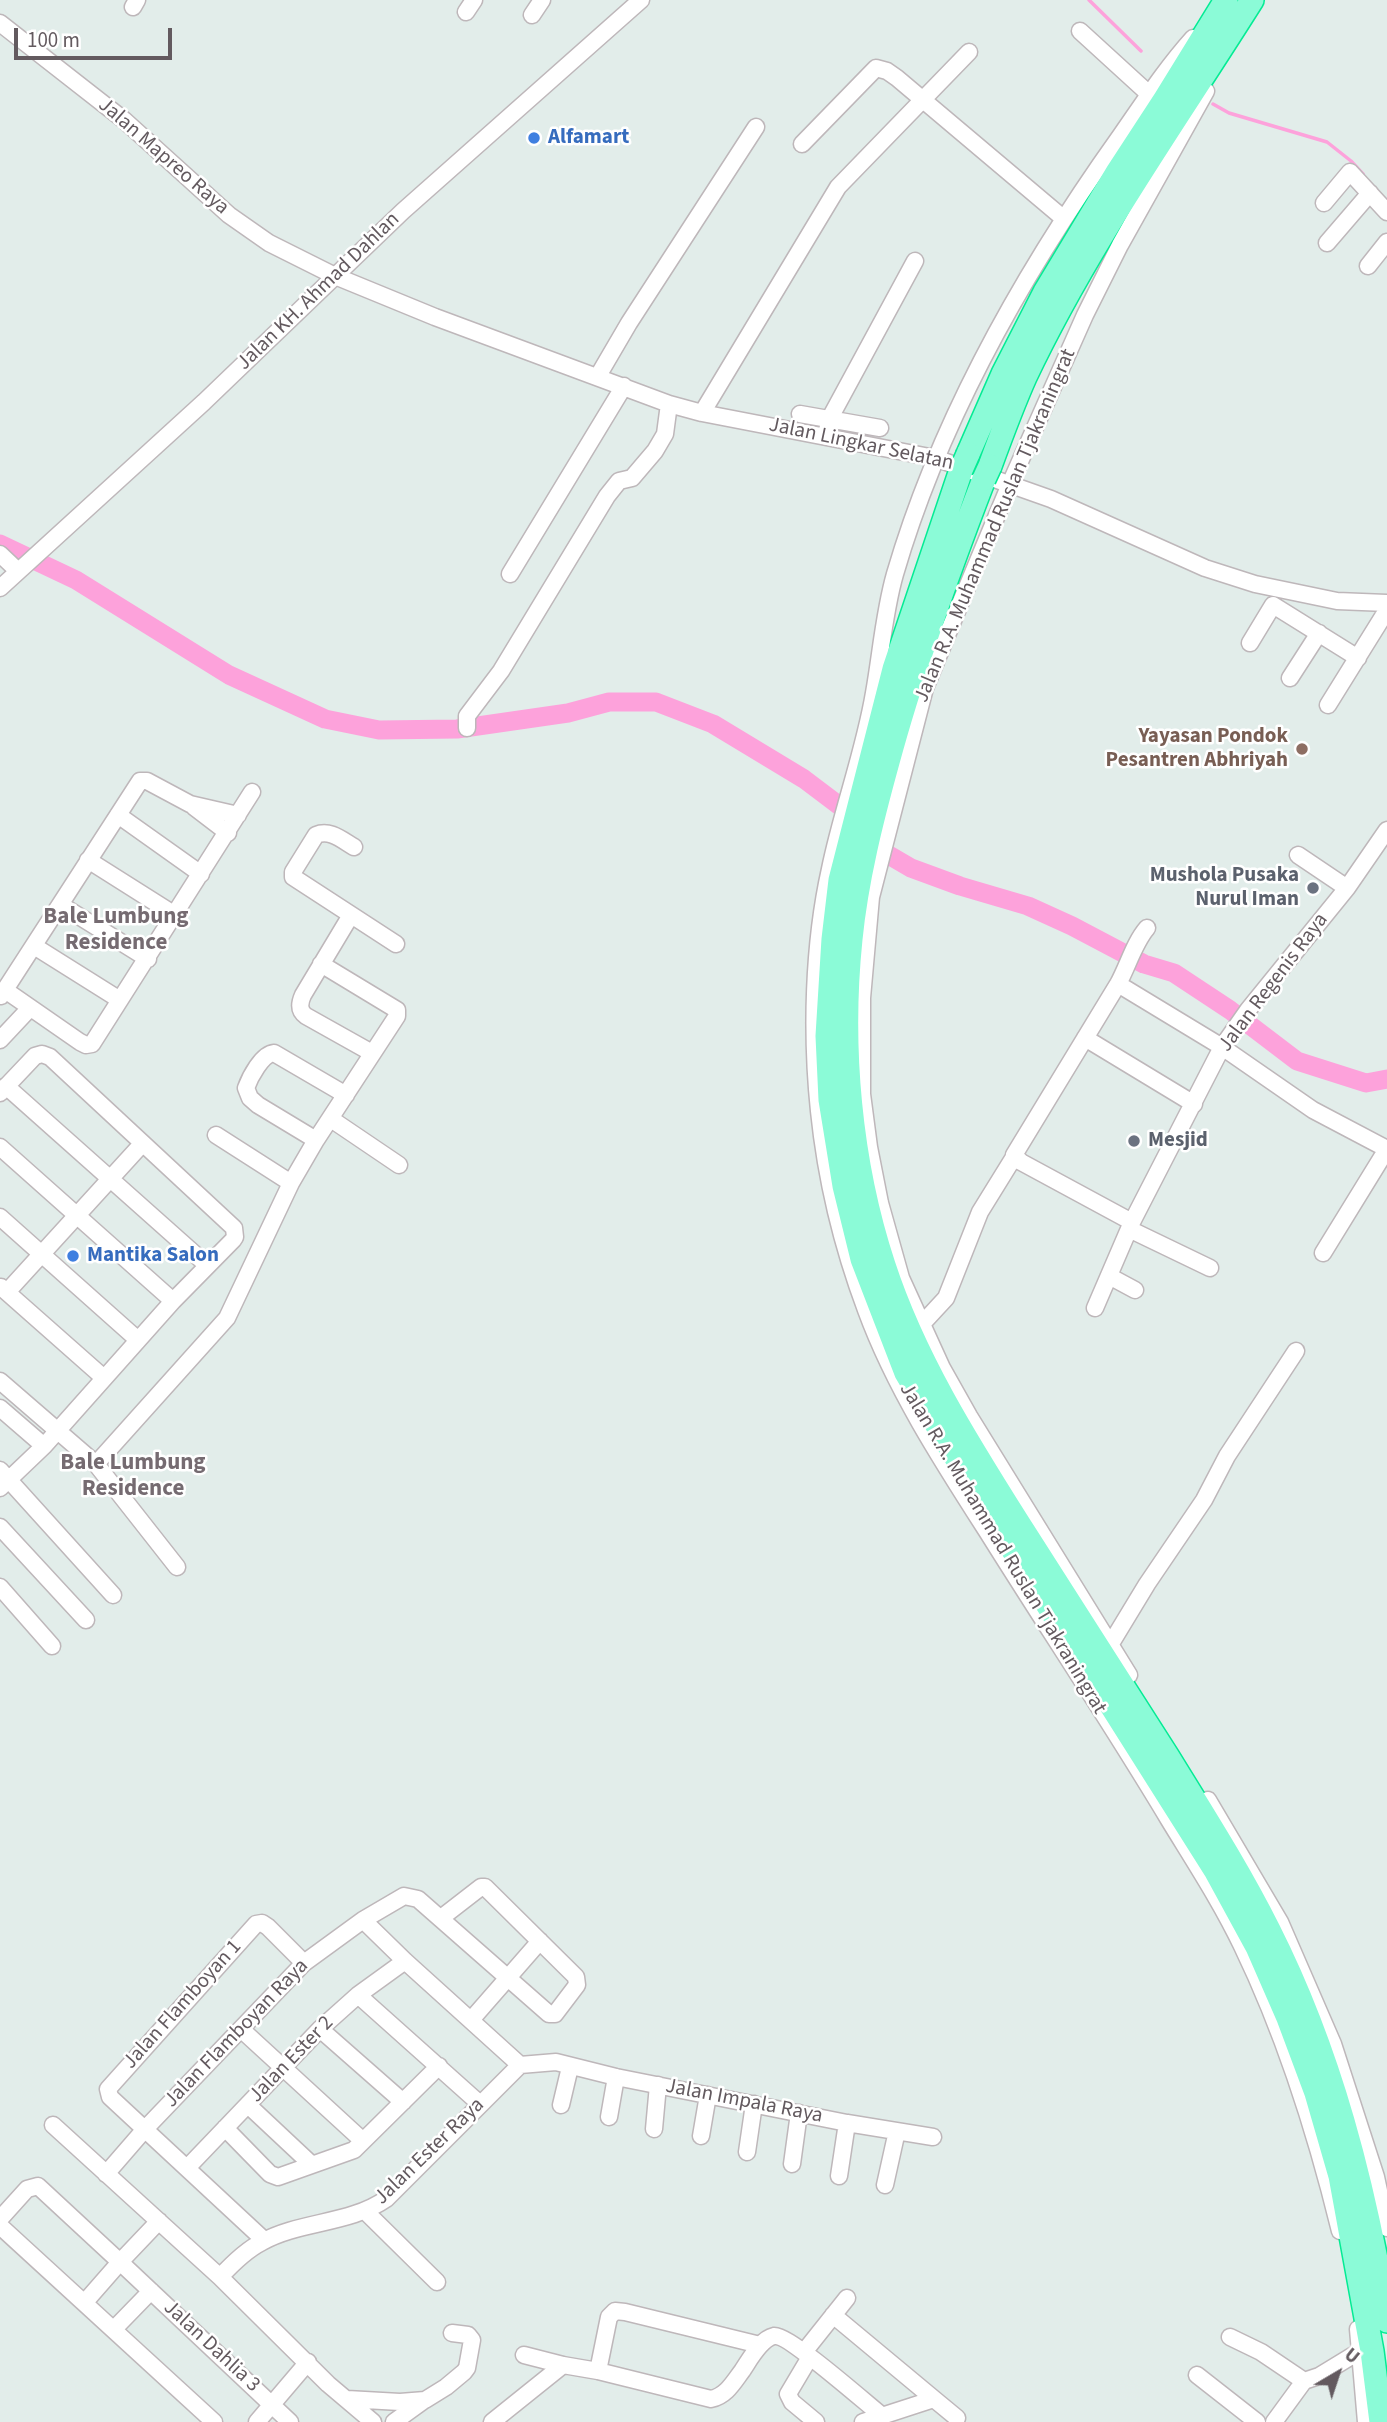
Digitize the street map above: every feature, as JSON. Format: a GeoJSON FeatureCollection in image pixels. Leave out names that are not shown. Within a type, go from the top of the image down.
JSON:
{"type":"FeatureCollection","features":[{"type":"Feature","properties":{"kind":"highway","name":"Jalan R.A. Muhammad Ruslan Tjakraningrat"},"geometry":{"type":"LineString","coordinates":[[1252,0],[1225,16],[1118,171],[1045,292],[1003,374],[964,462],[894,669],[863,825],[851,937],[848,1037],[851,1100],[860,1173],[884,1266],[904,1318],[956,1421],[1221,1841],[1270,1932],[1318,2044],[1342,2114],[1358,2168],[1387,2321]]}},
{"type":"Feature","properties":{"kind":"highway","name":"Jalan R.A. Muhammad Ruslan Tjakraningrat"},"geometry":{"type":"LineString","coordinates":[[1225,16],[1134,182],[1062,305],[1025,378],[939,596],[863,825],[834,878],[827,1036],[830,1100],[844,1186],[862,1259],[906,1373],[973,1487],[1215,1870],[1262,1959],[1288,2018],[1316,2093],[1340,2176],[1372,2351],[1381,2422]]}},
{"type":"Feature","properties":{"kind":"street"},"geometry":{"type":"LineString","coordinates":[[531,15],[542,0]]}},
{"type":"Feature","properties":{"kind":"street","name":"Jalan KH. Ahmad Dahlan"},"geometry":{"type":"LineString","coordinates":[[0,588],[204,402],[403,211],[641,0]]}},
{"type":"Feature","properties":{"kind":"street","name":"Jalan R.A. Muhammad Ruslan Tjakraningrat"},"geometry":{"type":"LineString","coordinates":[[1225,16],[1189,41],[1149,94],[1093,172],[1005,313],[936,458],[894,578],[874,698],[863,825],[871,897],[862,998],[862,1094],[880,1203],[901,1278],[921,1325],[969,1416],[1239,1850],[1280,1922],[1333,2043],[1376,2177],[1387,2228]]}},
{"type":"Feature","properties":{"kind":"street","name":"Jalan R.A. Muhammad Ruslan Tjakraningrat"},"geometry":{"type":"LineString","coordinates":[[863,825],[925,688],[1010,484],[1085,315],[1120,245],[1221,64],[1225,16]]}},
{"type":"Feature","properties":{"kind":"street","name":"Jalan Mapreo Raya"},"geometry":{"type":"LineString","coordinates":[[0,23],[141,135],[208,198],[248,230],[333,278]]}},
{"type":"Feature","properties":{"kind":"street"},"geometry":{"type":"LineString","coordinates":[[1080,31],[1149,94]]}},
{"type":"Feature","properties":{"kind":"street"},"geometry":{"type":"LineString","coordinates":[[702,413],[838,187],[969,52]]}},
{"type":"Feature","properties":{"kind":"street"},"geometry":{"type":"LineString","coordinates":[[802,144],[876,68],[887,71],[1063,218]]}},
{"type":"Feature","properties":{"kind":"street"},"geometry":{"type":"LineString","coordinates":[[598,376],[629,323],[757,127]]}},
{"type":"Feature","properties":{"kind":"street"},"geometry":{"type":"LineString","coordinates":[[1324,203],[1350,173],[1387,212]]}},
{"type":"Feature","properties":{"kind":"street"},"geometry":{"type":"LineString","coordinates":[[1327,243],[1370,193]]}},
{"type":"Feature","properties":{"kind":"street"},"geometry":{"type":"LineString","coordinates":[[1368,266],[1387,242]]}},
{"type":"Feature","properties":{"kind":"street"},"geometry":{"type":"LineString","coordinates":[[825,435],[830,418],[915,261]]}},
{"type":"Feature","properties":{"kind":"street","name":"Jalan Lingkar Selatan"},"geometry":{"type":"LineString","coordinates":[[333,278],[669,404],[702,413],[936,458],[1086,513],[1205,568],[1255,584],[1337,601],[1387,603]]}},
{"type":"Feature","properties":{"kind":"street"},"geometry":{"type":"LineString","coordinates":[[510,574],[624,386]]}},
{"type":"Feature","properties":{"kind":"street"},"geometry":{"type":"LineString","coordinates":[[467,728],[467,716],[501,671],[607,496],[619,481],[632,478],[655,451],[665,434],[669,404]]}},
{"type":"Feature","properties":{"kind":"street"},"geometry":{"type":"LineString","coordinates":[[800,414],[880,428]]}},
{"type":"Feature","properties":{"kind":"street"},"geometry":{"type":"LineString","coordinates":[[0,554],[21,568]]}},
{"type":"Feature","properties":{"kind":"street"},"geometry":{"type":"LineString","coordinates":[[1250,643],[1273,605],[1357,657]]}},
{"type":"Feature","properties":{"kind":"street"},"geometry":{"type":"LineString","coordinates":[[1328,705],[1387,610]]}},
{"type":"Feature","properties":{"kind":"street"},"geometry":{"type":"LineString","coordinates":[[1290,678],[1319,633]]}},
{"type":"Feature","properties":{"kind":"street"},"geometry":{"type":"LineString","coordinates":[[228,833],[190,804],[143,780],[138,783],[3,994],[30,1008],[80,1042],[90,1045],[148,959],[228,833],[252,792]]}},
{"type":"Feature","properties":{"kind":"street"},"geometry":{"type":"LineString","coordinates":[[190,804],[238,815]]}},
{"type":"Feature","properties":{"kind":"street"},"geometry":{"type":"LineString","coordinates":[[118,815],[201,874]]}},
{"type":"Feature","properties":{"kind":"street","name":"Jalan Regenis Raya"},"geometry":{"type":"LineString","coordinates":[[1095,1308],[1131,1226],[1222,1047],[1248,1010],[1347,888],[1387,830]]}},
{"type":"Feature","properties":{"kind":"street"},"geometry":{"type":"LineString","coordinates":[[354,847],[333,835],[321,832],[316,835],[293,874],[302,884],[396,944]]}},
{"type":"Feature","properties":{"kind":"street"},"geometry":{"type":"LineString","coordinates":[[1298,855],[1347,888]]}},
{"type":"Feature","properties":{"kind":"street"},"geometry":{"type":"LineString","coordinates":[[88,860],[175,915]]}},
{"type":"Feature","properties":{"kind":"street","name":"Jalan R.A. Muhammad Ruslan Tjakraningrat"},"geometry":{"type":"LineString","coordinates":[[834,878],[816,989],[818,1106],[827,1175],[852,1269],[868,1316],[926,1432],[967,1502],[1147,1783],[1241,1943],[1278,2028],[1319,2147],[1346,2255],[1360,2351],[1366,2422]]}},
{"type":"Feature","properties":{"kind":"street"},"geometry":{"type":"LineString","coordinates":[[61,905],[148,959]]}},
{"type":"Feature","properties":{"kind":"street"},"geometry":{"type":"LineString","coordinates":[[351,915],[300,1000],[301,1011],[372,1053]]}},
{"type":"Feature","properties":{"kind":"street"},"geometry":{"type":"LineString","coordinates":[[921,1325],[946,1298],[979,1212],[1118,984],[1139,938],[1147,928]]}},
{"type":"Feature","properties":{"kind":"street"},"geometry":{"type":"LineString","coordinates":[[34,946],[120,1000]]}},
{"type":"Feature","properties":{"kind":"street"},"geometry":{"type":"LineString","coordinates":[[96,1464],[227,1318],[291,1184],[316,1140],[396,1019],[397,1010],[321,964]]}},
{"type":"Feature","properties":{"kind":"street"},"geometry":{"type":"LineString","coordinates":[[1118,984],[1222,1047],[1313,1110],[1387,1149],[1323,1254]]}},
{"type":"Feature","properties":{"kind":"street"},"geometry":{"type":"LineString","coordinates":[[0,1040],[30,1008]]}},
{"type":"Feature","properties":{"kind":"street"},"geometry":{"type":"LineString","coordinates":[[1085,1038],[1194,1104]]}},
{"type":"Feature","properties":{"kind":"street"},"geometry":{"type":"LineString","coordinates":[[316,1140],[253,1100],[246,1088],[266,1055],[274,1053],[346,1095]]}},
{"type":"Feature","properties":{"kind":"street"},"geometry":{"type":"LineString","coordinates":[[113,1595],[3,1479],[44,1446],[173,1301],[233,1240],[234,1228],[50,1057],[41,1054],[36,1056],[3,1090],[111,1179],[207,1265]]}},
{"type":"Feature","properties":{"kind":"street"},"geometry":{"type":"LineString","coordinates":[[331,1119],[399,1164]]}},
{"type":"Feature","properties":{"kind":"street"},"geometry":{"type":"LineString","coordinates":[[216,1135],[291,1184]]}},
{"type":"Feature","properties":{"kind":"street"},"geometry":{"type":"LineString","coordinates":[[104,1378],[3,1289],[78,1216],[142,1144]]}},
{"type":"Feature","properties":{"kind":"street"},"geometry":{"type":"LineString","coordinates":[[0,1147],[173,1301]]}},
{"type":"Feature","properties":{"kind":"street"},"geometry":{"type":"LineString","coordinates":[[1014,1157],[1209,1268]]}},
{"type":"Feature","properties":{"kind":"street"},"geometry":{"type":"LineString","coordinates":[[0,1217],[138,1340]]}},
{"type":"Feature","properties":{"kind":"street"},"geometry":{"type":"LineString","coordinates":[[1109,1276],[1135,1290]]}},
{"type":"Feature","properties":{"kind":"street"},"geometry":{"type":"LineString","coordinates":[[1110,1645],[1203,1500],[1227,1456],[1296,1351]]}},
{"type":"Feature","properties":{"kind":"street"},"geometry":{"type":"LineString","coordinates":[[0,1381],[96,1464],[177,1567]]}},
{"type":"Feature","properties":{"kind":"street"},"geometry":{"type":"LineString","coordinates":[[0,1408],[44,1446]]}},
{"type":"Feature","properties":{"kind":"street"},"geometry":{"type":"LineString","coordinates":[[0,1527],[86,1620]]}},
{"type":"Feature","properties":{"kind":"street"},"geometry":{"type":"LineString","coordinates":[[0,1587],[52,1646]]}},
{"type":"Feature","properties":{"kind":"street"},"geometry":{"type":"LineString","coordinates":[[485,1887],[540,1941],[578,1980],[555,2014],[548,2013],[441,1918],[485,1887]]}},
{"type":"Feature","properties":{"kind":"street","name":"Jalan Flamboyan Raya"},"geometry":{"type":"LineString","coordinates":[[106,2174],[145,2129],[304,1963],[363,1920],[404,1896],[418,1899],[441,1918]]}},
{"type":"Feature","properties":{"kind":"street"},"geometry":{"type":"LineString","coordinates":[[363,1920],[520,2065]]}},
{"type":"Feature","properties":{"kind":"street","name":"Jalan Flamboyan 1"},"geometry":{"type":"LineString","coordinates":[[145,2129],[110,2097],[109,2086],[247,1934],[257,1924],[262,1923],[304,1963]]}},
{"type":"Feature","properties":{"kind":"street"},"geometry":{"type":"LineString","coordinates":[[471,2020],[509,1980],[540,1941]]}},
{"type":"Feature","properties":{"kind":"street","name":"Jalan Ester 2"},"geometry":{"type":"LineString","coordinates":[[187,2168],[320,2029],[358,1995],[405,1961]]}},
{"type":"Feature","properties":{"kind":"street"},"geometry":{"type":"LineString","coordinates":[[358,1995],[480,2104]]}},
{"type":"Feature","properties":{"kind":"street"},"geometry":{"type":"LineString","coordinates":[[320,2029],[402,2102]]}},
{"type":"Feature","properties":{"kind":"street"},"geometry":{"type":"LineString","coordinates":[[242,2030],[363,2141]]}},
{"type":"Feature","properties":{"kind":"street"},"geometry":{"type":"LineString","coordinates":[[561,2105],[563,2064]]}},
{"type":"Feature","properties":{"kind":"street","name":"Jalan Impala Raya"},"geometry":{"type":"LineString","coordinates":[[520,2065],[563,2064],[847,2123],[933,2137]]}},
{"type":"Feature","properties":{"kind":"street","name":"Jalan Ester Raya"},"geometry":{"type":"LineString","coordinates":[[220,2277],[252,2247],[264,2240],[365,2211],[386,2199],[520,2065]]}},
{"type":"Feature","properties":{"kind":"street"},"geometry":{"type":"LineString","coordinates":[[225,2128],[278,2177],[351,2151],[439,2066]]}},
{"type":"Feature","properties":{"kind":"street"},"geometry":{"type":"LineString","coordinates":[[609,2117],[616,2077]]}},
{"type":"Feature","properties":{"kind":"street"},"geometry":{"type":"LineString","coordinates":[[654,2129],[658,2085]]}},
{"type":"Feature","properties":{"kind":"street"},"geometry":{"type":"LineString","coordinates":[[701,2136],[708,2095]]}},
{"type":"Feature","properties":{"kind":"street"},"geometry":{"type":"LineString","coordinates":[[747,2152],[754,2104]]}},
{"type":"Feature","properties":{"kind":"street"},"geometry":{"type":"LineString","coordinates":[[248,2105],[311,2164]]}},
{"type":"Feature","properties":{"kind":"street"},"geometry":{"type":"LineString","coordinates":[[792,2164],[799,2113]]}},
{"type":"Feature","properties":{"kind":"street"},"geometry":{"type":"LineString","coordinates":[[839,2176],[847,2123]]}},
{"type":"Feature","properties":{"kind":"street"},"geometry":{"type":"LineString","coordinates":[[52,2125],[220,2277],[328,2384],[373,2422]]}},
{"type":"Feature","properties":{"kind":"street"},"geometry":{"type":"LineString","coordinates":[[145,2129],[264,2240]]}},
{"type":"Feature","properties":{"kind":"street"},"geometry":{"type":"LineString","coordinates":[[885,2185],[897,2131]]}},
{"type":"Feature","properties":{"kind":"street","name":"Jalan Dahlia 3"},"geometry":{"type":"LineString","coordinates":[[0,2219],[27,2189],[38,2186],[290,2422]]}},
{"type":"Feature","properties":{"kind":"street"},"geometry":{"type":"LineString","coordinates":[[365,2211],[437,2282]]}},
{"type":"Feature","properties":{"kind":"street"},"geometry":{"type":"LineString","coordinates":[[85,2302],[159,2221]]}},
{"type":"Feature","properties":{"kind":"street"},"geometry":{"type":"LineString","coordinates":[[0,2226],[115,2328],[214,2422]]}},
{"type":"Feature","properties":{"kind":"street"},"geometry":{"type":"LineString","coordinates":[[115,2328],[151,2291]]}},
{"type":"Feature","properties":{"kind":"street"},"geometry":{"type":"LineString","coordinates":[[816,2422],[792,2402],[788,2394],[807,2355],[847,2298]]}},
{"type":"Feature","properties":{"kind":"street"},"geometry":{"type":"LineString","coordinates":[[598,2371],[609,2317],[615,2311],[760,2345]]}},
{"type":"Feature","properties":{"kind":"street"},"geometry":{"type":"LineString","coordinates":[[833,2315],[957,2418]]}},
{"type":"Feature","properties":{"kind":"street"},"geometry":{"type":"LineString","coordinates":[[394,2422],[446,2387],[467,2368],[471,2339],[468,2335],[452,2333]]}},
{"type":"Feature","properties":{"kind":"street"},"geometry":{"type":"LineString","coordinates":[[524,2355],[711,2399],[718,2398],[727,2391],[760,2345],[771,2336],[778,2336],[807,2355],[881,2415]]}},
{"type":"Feature","properties":{"kind":"street"},"geometry":{"type":"LineString","coordinates":[[1230,2337],[1261,2352],[1304,2381]]}},
{"type":"Feature","properties":{"kind":"street"},"geometry":{"type":"LineString","coordinates":[[1274,2422],[1304,2381],[1319,2376],[1360,2351]]}},
{"type":"Feature","properties":{"kind":"street"},"geometry":{"type":"LineString","coordinates":[[257,2422],[308,2362]]}},
{"type":"Feature","properties":{"kind":"street"},"geometry":{"type":"LineString","coordinates":[[492,2422],[563,2365]]}},
{"type":"Feature","properties":{"kind":"street"},"geometry":{"type":"LineString","coordinates":[[1197,2375],[1256,2422]]}},
{"type":"Feature","properties":{"kind":"street"},"geometry":{"type":"LineString","coordinates":[[347,2399],[400,2402],[425,2400]]}},
{"type":"Feature","properties":{"kind":"street"},"geometry":{"type":"LineString","coordinates":[[863,2422],[934,2399]]}},
{"type":"Feature","properties":{"kind":"waterway"},"geometry":{"type":"LineString","coordinates":[[1089,0],[1141,51]]}},
{"type":"Feature","properties":{"kind":"waterway"},"geometry":{"type":"LineString","coordinates":[[1213,104],[1229,113],[1327,142],[1363,174]]}},
{"type":"Feature","properties":{"kind":"waterway"},"geometry":{"type":"LineString","coordinates":[[0,544],[76,580],[229,675],[325,719],[379,730],[457,729],[568,713],[609,702],[656,702],[713,724],[804,779],[849,813],[875,847],[911,868],[1028,906],[1144,964],[1174,973],[1230,1010],[1297,1061],[1366,1083],[1387,1079]]}},
{"type":"Feature","properties":{"kind":"place","name":"Alfamart"},"geometry":{"type":"Point","coordinates":[534,138]}},
{"type":"Feature","properties":{"kind":"place","name":"Yayasan Pondok Pesantren Abhriyah"},"geometry":{"type":"Point","coordinates":[1302,749]}},
{"type":"Feature","properties":{"kind":"place","name":"Mushola Pusaka Nurul Iman"},"geometry":{"type":"Point","coordinates":[1313,888]}},
{"type":"Feature","properties":{"kind":"place","name":"Mesjid"},"geometry":{"type":"Point","coordinates":[1134,1141]}},
{"type":"Feature","properties":{"kind":"place","name":"Mantika Salon"},"geometry":{"type":"Point","coordinates":[73,1256]}},
{"type":"Feature","properties":{"kind":"district","name":"Bale Lumbung Residence"},"geometry":{"type":"Point","coordinates":[116,931]}},
{"type":"Feature","properties":{"kind":"district","name":"Bale Lumbung Residence"},"geometry":{"type":"Point","coordinates":[133,1477]}}]}
